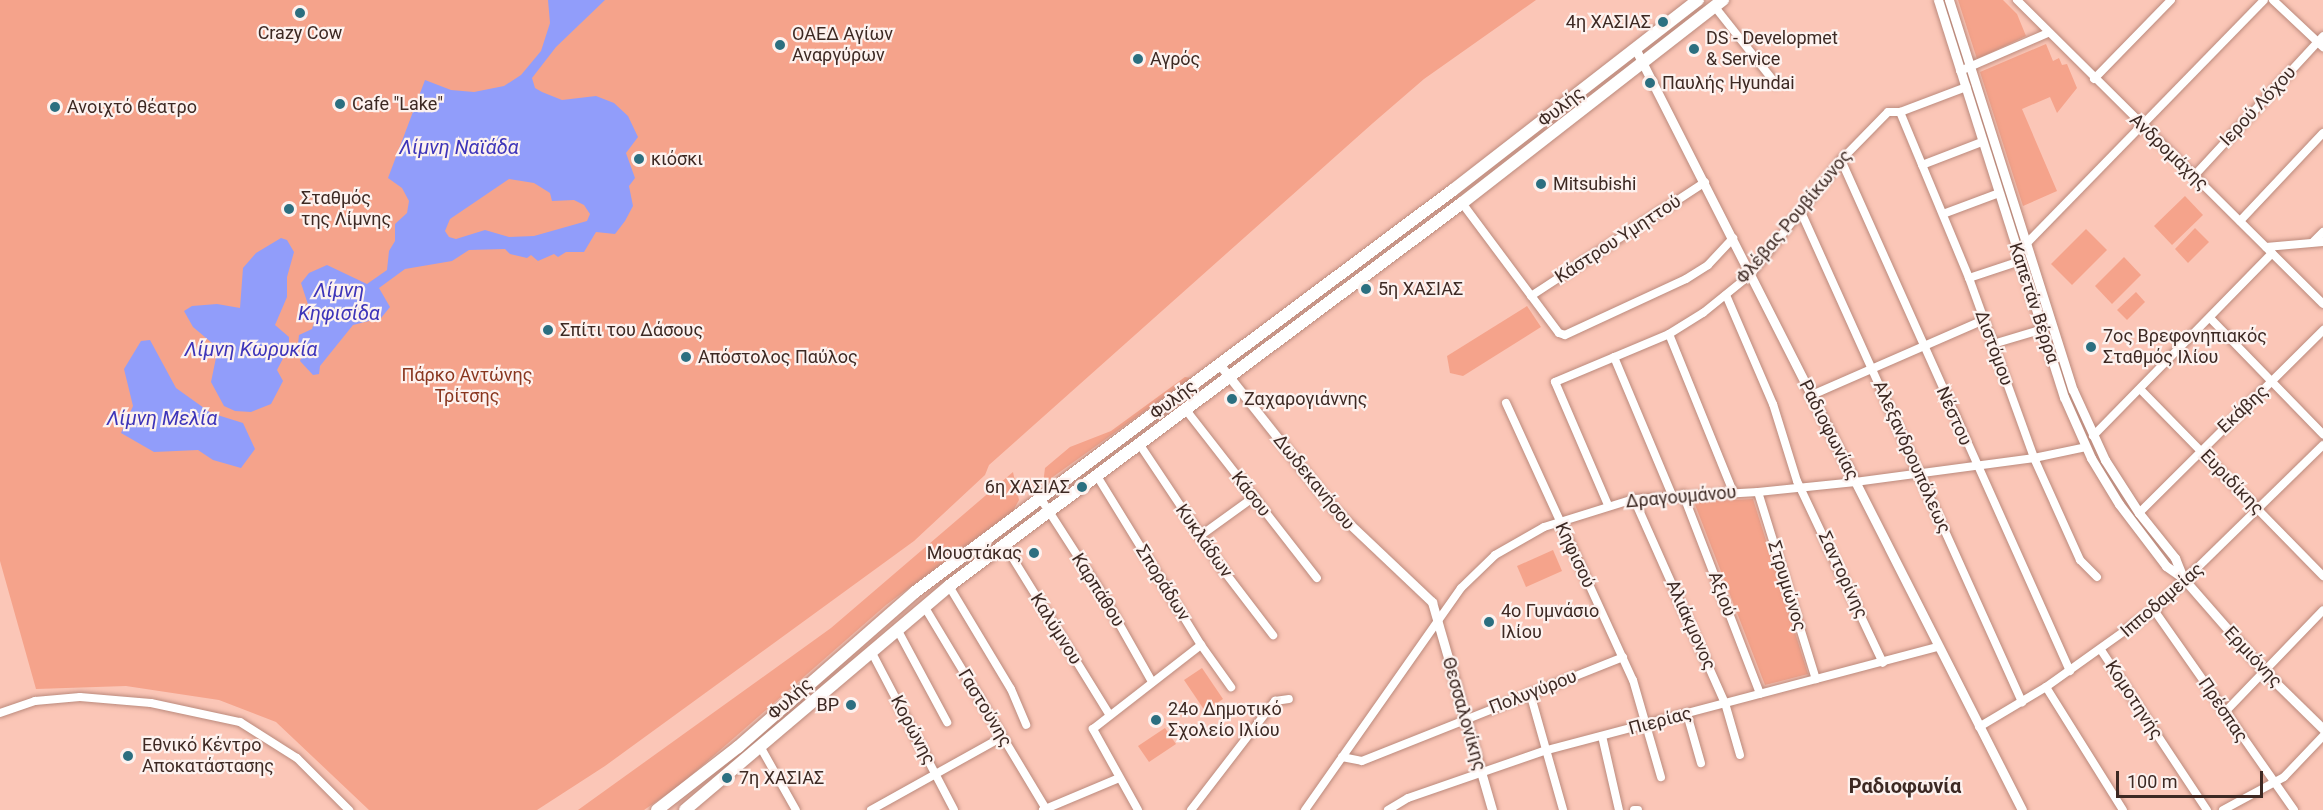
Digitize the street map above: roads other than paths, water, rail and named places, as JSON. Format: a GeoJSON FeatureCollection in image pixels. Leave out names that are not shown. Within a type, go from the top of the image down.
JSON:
{"type":"FeatureCollection","features":[{"type":"Feature","properties":{"kind":"main road","name":"Φυλής"},"geometry":{"type":"LineString","coordinates":[[657,810],[738,747],[915,592],[1220,365],[1636,50],[1698,0]]}},
{"type":"Feature","properties":{"kind":"main road","name":"Φυλής"},"geometry":{"type":"LineString","coordinates":[[693,808],[871,651],[949,586],[1462,203],[1719,4]]}},
{"type":"Feature","properties":{"kind":"street","name":"Καπετάν Βέρρα"},"geometry":{"type":"LineString","coordinates":[[1938,0],[2064,398],[2085,447],[2133,525],[2166,566],[2185,580]]}},
{"type":"Feature","properties":{"kind":"street","name":"Καπετάν Βέρρα"},"geometry":{"type":"LineString","coordinates":[[1949,0],[2073,390],[2093,436],[2139,513],[2175,558],[2185,580]]}},
{"type":"Feature","properties":{"kind":"street","name":"Ανδρομάχης"},"geometry":{"type":"LineString","coordinates":[[2017,0],[2323,304]]}},
{"type":"Feature","properties":{"kind":"street"},"geometry":{"type":"LineString","coordinates":[[2094,79],[2171,0]]}},
{"type":"Feature","properties":{"kind":"street"},"geometry":{"type":"LineString","coordinates":[[2027,243],[2144,128],[2264,0]]}},
{"type":"Feature","properties":{"kind":"street"},"geometry":{"type":"LineString","coordinates":[[2273,0],[2321,42]]}},
{"type":"Feature","properties":{"kind":"street"},"geometry":{"type":"LineString","coordinates":[[1719,4],[1776,84]]}},
{"type":"Feature","properties":{"kind":"street"},"geometry":{"type":"LineString","coordinates":[[1960,71],[2048,33]]}},
{"type":"Feature","properties":{"kind":"street","name":"Ιερού Λόχου"},"geometry":{"type":"LineString","coordinates":[[2194,176],[2321,42]]}},
{"type":"Feature","properties":{"kind":"street","name":"Ραδιοφωνίας"},"geometry":{"type":"LineString","coordinates":[[1636,50],[1645,63],[1937,647],[2022,810]]}},
{"type":"Feature","properties":{"kind":"street","name":"Φλέβας Ρουβίκωνος"},"geometry":{"type":"LineString","coordinates":[[1608,505],[1555,382],[1669,334],[1726,295],[1750,275],[1841,160],[1887,112],[1900,112],[1966,87]]}},
{"type":"Feature","properties":{"kind":"street","name":"Διστόμου"},"geometry":{"type":"LineString","coordinates":[[1900,112],[1969,278],[2034,458],[2080,560],[2097,577]]}},
{"type":"Feature","properties":{"kind":"street"},"geometry":{"type":"LineString","coordinates":[[2240,221],[2323,134]]}},
{"type":"Feature","properties":{"kind":"street"},"geometry":{"type":"LineString","coordinates":[[1922,165],[1982,142]]}},
{"type":"Feature","properties":{"kind":"street","name":"Νέστου"},"geometry":{"type":"LineString","coordinates":[[1841,160],[1976,466],[2070,671]]}},
{"type":"Feature","properties":{"kind":"street","name":"Κάστρου Υμηττού"},"geometry":{"type":"LineString","coordinates":[[1531,296],[1705,182]]}},
{"type":"Feature","properties":{"kind":"street"},"geometry":{"type":"LineString","coordinates":[[1943,214],[1999,194]]}},
{"type":"Feature","properties":{"kind":"street"},"geometry":{"type":"LineString","coordinates":[[1462,203],[1531,296],[1565,335],[1686,279],[1708,265],[1733,238]]}},
{"type":"Feature","properties":{"kind":"street","name":"Αλεξανδρουπόλεως"},"geometry":{"type":"LineString","coordinates":[[1801,212],[2022,702]]}},
{"type":"Feature","properties":{"kind":"street"},"geometry":{"type":"LineString","coordinates":[[2313,242],[2323,232]]}},
{"type":"Feature","properties":{"kind":"street"},"geometry":{"type":"LineString","coordinates":[[2266,247],[2323,242]]}},
{"type":"Feature","properties":{"kind":"street"},"geometry":{"type":"LineString","coordinates":[[2093,436],[2211,319],[2272,254]]}},
{"type":"Feature","properties":{"kind":"street"},"geometry":{"type":"LineString","coordinates":[[1969,278],[2020,261]]}},
{"type":"Feature","properties":{"kind":"street","name":"Σαντορίνης"},"geometry":{"type":"LineString","coordinates":[[1726,295],[1773,404],[1801,488],[1883,663]]}},
{"type":"Feature","properties":{"kind":"street"},"geometry":{"type":"LineString","coordinates":[[2211,319],[2323,434]]}},
{"type":"Feature","properties":{"kind":"street"},"geometry":{"type":"LineString","coordinates":[[1812,396],[1984,320]]}},
{"type":"Feature","properties":{"kind":"street"},"geometry":{"type":"LineString","coordinates":[[1993,344],[2043,329]]}},
{"type":"Feature","properties":{"kind":"street","name":"Εκάβης"},"geometry":{"type":"LineString","coordinates":[[2139,513],[2200,449],[2272,382],[2323,330]]}},
{"type":"Feature","properties":{"kind":"street"},"geometry":{"type":"LineString","coordinates":[[1669,334],[1733,492]]}},
{"type":"Feature","properties":{"kind":"street"},"geometry":{"type":"LineString","coordinates":[[1614,357],[1672,495]]}},
{"type":"Feature","properties":{"kind":"street","name":"Δωδεκανήσου"},"geometry":{"type":"LineString","coordinates":[[1220,365],[1357,534],[1426,593],[1438,617]]}},
{"type":"Feature","properties":{"kind":"street","name":"Ευριδίκης"},"geometry":{"type":"LineString","coordinates":[[2140,389],[2323,576]]}},
{"type":"Feature","properties":{"kind":"street","name":"Κηφισού"},"geometry":{"type":"LineString","coordinates":[[1506,403],[1623,657],[1648,725],[1661,777]]}},
{"type":"Feature","properties":{"kind":"street","name":"Κάσου"},"geometry":{"type":"LineString","coordinates":[[1186,410],[1317,578]]}},
{"type":"Feature","properties":{"kind":"street","name":"Κυκλάδων"},"geometry":{"type":"LineString","coordinates":[[1140,445],[1200,536],[1273,635]]}},
{"type":"Feature","properties":{"kind":"street","name":"Ιπποδαμείας"},"geometry":{"type":"LineString","coordinates":[[1979,727],[2070,671],[2154,610],[2323,445]]}},
{"type":"Feature","properties":{"kind":"street","name":"Δραγουμάνου"},"geometry":{"type":"LineString","coordinates":[[1305,810],[1438,617],[1461,588],[1495,555],[1559,520],[1634,499],[1683,494],[1758,492],[1855,482],[2034,458],[2085,447]]}},
{"type":"Feature","properties":{"kind":"street","name":"Σποράδων"},"geometry":{"type":"LineString","coordinates":[[1097,476],[1201,645],[1231,687]]}},
{"type":"Feature","properties":{"kind":"street","name":"Στρυμώνος"},"geometry":{"type":"LineString","coordinates":[[1758,492],[1816,679]]}},
{"type":"Feature","properties":{"kind":"street","name":"Αξιού"},"geometry":{"type":"LineString","coordinates":[[1683,494],[1760,694]]}},
{"type":"Feature","properties":{"kind":"street"},"geometry":{"type":"LineString","coordinates":[[1200,536],[1254,496]]}},
{"type":"Feature","properties":{"kind":"street","name":"Καρπάθου"},"geometry":{"type":"LineString","coordinates":[[1041,499],[1104,597],[1152,682]]}},
{"type":"Feature","properties":{"kind":"street","name":"Αλιάκμονος"},"geometry":{"type":"LineString","coordinates":[[1634,499],[1725,703],[1740,754]]}},
{"type":"Feature","properties":{"kind":"street","name":"Καλύμνου"},"geometry":{"type":"LineString","coordinates":[[1004,544],[1109,714]]}},
{"type":"Feature","properties":{"kind":"street","name":"Ερμιόνης"},"geometry":{"type":"LineString","coordinates":[[2185,580],[2264,671],[2323,729]]}},
{"type":"Feature","properties":{"kind":"street"},"geometry":{"type":"LineString","coordinates":[[949,586],[1011,689],[1026,725]]}},
{"type":"Feature","properties":{"kind":"street","name":"Γαστούνης"},"geometry":{"type":"LineString","coordinates":[[924,606],[1044,809]]}},
{"type":"Feature","properties":{"kind":"street","name":"Πρέσπας"},"geometry":{"type":"LineString","coordinates":[[2154,610],[2273,784],[2294,810]]}},
{"type":"Feature","properties":{"kind":"street"},"geometry":{"type":"LineString","coordinates":[[2224,711],[2323,610]]}},
{"type":"Feature","properties":{"kind":"street","name":"Θεσσαλονίκης"},"geometry":{"type":"LineString","coordinates":[[1438,617],[1491,810]]}},
{"type":"Feature","properties":{"kind":"street"},"geometry":{"type":"LineString","coordinates":[[897,629],[947,722]]}},
{"type":"Feature","properties":{"kind":"street"},"geometry":{"type":"LineString","coordinates":[[1138,810],[1093,729],[1109,714],[1201,645]]}},
{"type":"Feature","properties":{"kind":"street","name":"Πιερίας"},"geometry":{"type":"LineString","coordinates":[[1388,810],[1408,798],[1547,750],[1937,647]]}},
{"type":"Feature","properties":{"kind":"street","name":"Κομοτηνής"},"geometry":{"type":"LineString","coordinates":[[2101,650],[2206,810]]}},
{"type":"Feature","properties":{"kind":"street","name":"Κορώνης"},"geometry":{"type":"LineString","coordinates":[[871,651],[954,810]]}},
{"type":"Feature","properties":{"kind":"street","name":"Πολυγύρου"},"geometry":{"type":"LineString","coordinates":[[1342,757],[1362,761],[1623,657]]}},
{"type":"Feature","properties":{"kind":"street"},"geometry":{"type":"LineString","coordinates":[[2046,687],[2123,810]]}},
{"type":"Feature","properties":{"kind":"street"},"geometry":{"type":"LineString","coordinates":[[1530,693],[1563,810]]}},
{"type":"Feature","properties":{"kind":"street"},"geometry":{"type":"LineString","coordinates":[[0,714],[35,700],[80,697],[151,703],[240,722],[297,758],[349,810]]}},
{"type":"Feature","properties":{"kind":"street"},"geometry":{"type":"LineString","coordinates":[[1191,810],[1275,701],[1289,699]]}},
{"type":"Feature","properties":{"kind":"street"},"geometry":{"type":"LineString","coordinates":[[1687,714],[1701,763]]}},
{"type":"Feature","properties":{"kind":"street"},"geometry":{"type":"LineString","coordinates":[[1602,736],[1619,810]]}},
{"type":"Feature","properties":{"kind":"street"},"geometry":{"type":"LineString","coordinates":[[2223,810],[2273,784],[2323,736]]}},
{"type":"Feature","properties":{"kind":"street"},"geometry":{"type":"LineString","coordinates":[[871,810],[1002,737]]}},
{"type":"Feature","properties":{"kind":"street"},"geometry":{"type":"LineString","coordinates":[[761,748],[796,810]]}},
{"type":"Feature","properties":{"kind":"street"},"geometry":{"type":"LineString","coordinates":[[1044,809],[1119,777]]}},
{"type":"Feature","properties":{"kind":"water","name":"Λίμνη Ναϊάδα"},"geometry":{"type":"Polygon","coordinates":[[[548,0],[605,0],[556,47],[532,78],[535,88],[562,100],[596,96],[614,103],[628,116],[638,137],[626,153],[635,178],[629,186],[633,206],[625,221],[615,234],[596,232],[584,252],[566,252],[558,257],[554,254],[538,261],[531,255],[527,258],[510,254],[505,249],[469,250],[452,261],[405,269],[379,288],[390,307],[381,318],[353,325],[320,366],[319,374],[313,375],[300,361],[305,349],[298,344],[299,335],[312,329],[314,323],[301,283],[309,273],[327,265],[367,284],[387,270],[389,251],[395,241],[395,224],[407,213],[409,201],[402,188],[388,178],[425,80],[451,90],[474,92],[504,86],[521,75],[541,51],[550,23],[548,0]],[[509,179],[450,219],[445,231],[449,237],[456,239],[485,230],[509,237],[534,236],[587,221],[590,214],[584,205],[574,200],[552,201],[550,193],[534,183],[509,179]]]}},
{"type":"Feature","properties":{"kind":"water","name":"Λίμνη Κωρυκία"},"geometry":{"type":"Polygon","coordinates":[[[281,238],[287,240],[294,252],[287,277],[287,297],[275,325],[289,337],[289,347],[277,370],[283,381],[271,404],[251,412],[235,411],[224,406],[211,382],[218,348],[193,327],[184,311],[192,306],[217,304],[240,308],[243,268],[256,253],[281,238]]]}},
{"type":"Feature","properties":{"kind":"water","name":"Λίμνη Μελία"},"geometry":{"type":"Polygon","coordinates":[[[150,340],[176,388],[211,413],[243,423],[255,449],[241,468],[213,460],[198,450],[154,452],[121,433],[133,406],[124,369],[141,341],[150,340]]]}},
{"type":"Feature","properties":{"kind":"place","name":"Crazy Cow"},"geometry":{"type":"Point","coordinates":[300,13]}},
{"type":"Feature","properties":{"kind":"place","name":"4η ΧΑΣΙΑΣ"},"geometry":{"type":"Point","coordinates":[1663,22]}},
{"type":"Feature","properties":{"kind":"place","name":"ΟΑΕΔ Αγίων Αναργύρων"},"geometry":{"type":"Point","coordinates":[780,45]}},
{"type":"Feature","properties":{"kind":"place","name":"DS - Developmet & Service"},"geometry":{"type":"Point","coordinates":[1694,49]}},
{"type":"Feature","properties":{"kind":"place","name":"Αγρός"},"geometry":{"type":"Point","coordinates":[1138,59]}},
{"type":"Feature","properties":{"kind":"place","name":"Παυλής Hyundai"},"geometry":{"type":"Point","coordinates":[1650,83]}},
{"type":"Feature","properties":{"kind":"place","name":"Cafe \"Lake\""},"geometry":{"type":"Point","coordinates":[340,104]}},
{"type":"Feature","properties":{"kind":"place","name":"Ανοιχτό θέατρο"},"geometry":{"type":"Point","coordinates":[55,107]}},
{"type":"Feature","properties":{"kind":"place","name":"κιόσκι"},"geometry":{"type":"Point","coordinates":[639,159]}},
{"type":"Feature","properties":{"kind":"place","name":"Mitsubishi"},"geometry":{"type":"Point","coordinates":[1541,184]}},
{"type":"Feature","properties":{"kind":"place","name":"Σταθμός της Λίμνης"},"geometry":{"type":"Point","coordinates":[289,209]}},
{"type":"Feature","properties":{"kind":"place","name":"5η ΧΑΣΙΑΣ"},"geometry":{"type":"Point","coordinates":[1366,289]}},
{"type":"Feature","properties":{"kind":"place","name":"Σπίτι του Δάσους"},"geometry":{"type":"Point","coordinates":[548,330]}},
{"type":"Feature","properties":{"kind":"place","name":"7ος Βρεφονηπιακός Σταθμός Ιλίου"},"geometry":{"type":"Point","coordinates":[2091,347]}},
{"type":"Feature","properties":{"kind":"place","name":"Απόστολος Παύλος"},"geometry":{"type":"Point","coordinates":[686,357]}},
{"type":"Feature","properties":{"kind":"place","name":"Ζαχαρογιάννης"},"geometry":{"type":"Point","coordinates":[1232,399]}},
{"type":"Feature","properties":{"kind":"place","name":"6η ΧΑΣΙΑΣ"},"geometry":{"type":"Point","coordinates":[1082,487]}},
{"type":"Feature","properties":{"kind":"place","name":"Μουστάκας"},"geometry":{"type":"Point","coordinates":[1034,553]}},
{"type":"Feature","properties":{"kind":"place","name":"4ο Γυμνάσιο Ιλίου"},"geometry":{"type":"Point","coordinates":[1489,622]}},
{"type":"Feature","properties":{"kind":"place","name":"BP"},"geometry":{"type":"Point","coordinates":[851,705]}},
{"type":"Feature","properties":{"kind":"place","name":"24ο Δημοτικό Σχολείο Ιλίου"},"geometry":{"type":"Point","coordinates":[1156,720]}},
{"type":"Feature","properties":{"kind":"place","name":"Εθνικό Κέντρο Αποκατάστασης"},"geometry":{"type":"Point","coordinates":[128,756]}},
{"type":"Feature","properties":{"kind":"place","name":"7η ΧΑΣΙΑΣ"},"geometry":{"type":"Point","coordinates":[727,778]}},
{"type":"Feature","properties":{"kind":"district","name":"Ραδιοφωνία"},"geometry":{"type":"Point","coordinates":[1905,786]}},
{"type":"Feature","properties":{"kind":"water label","name":"Λίμνη Κηφισίδα"},"geometry":{"type":"Point","coordinates":[339,302]}},
{"type":"Feature","properties":{"kind":"park label","name":"Πάρκο Αντώνης Τρίτσης"},"geometry":{"type":"Point","coordinates":[467,386]}}]}
